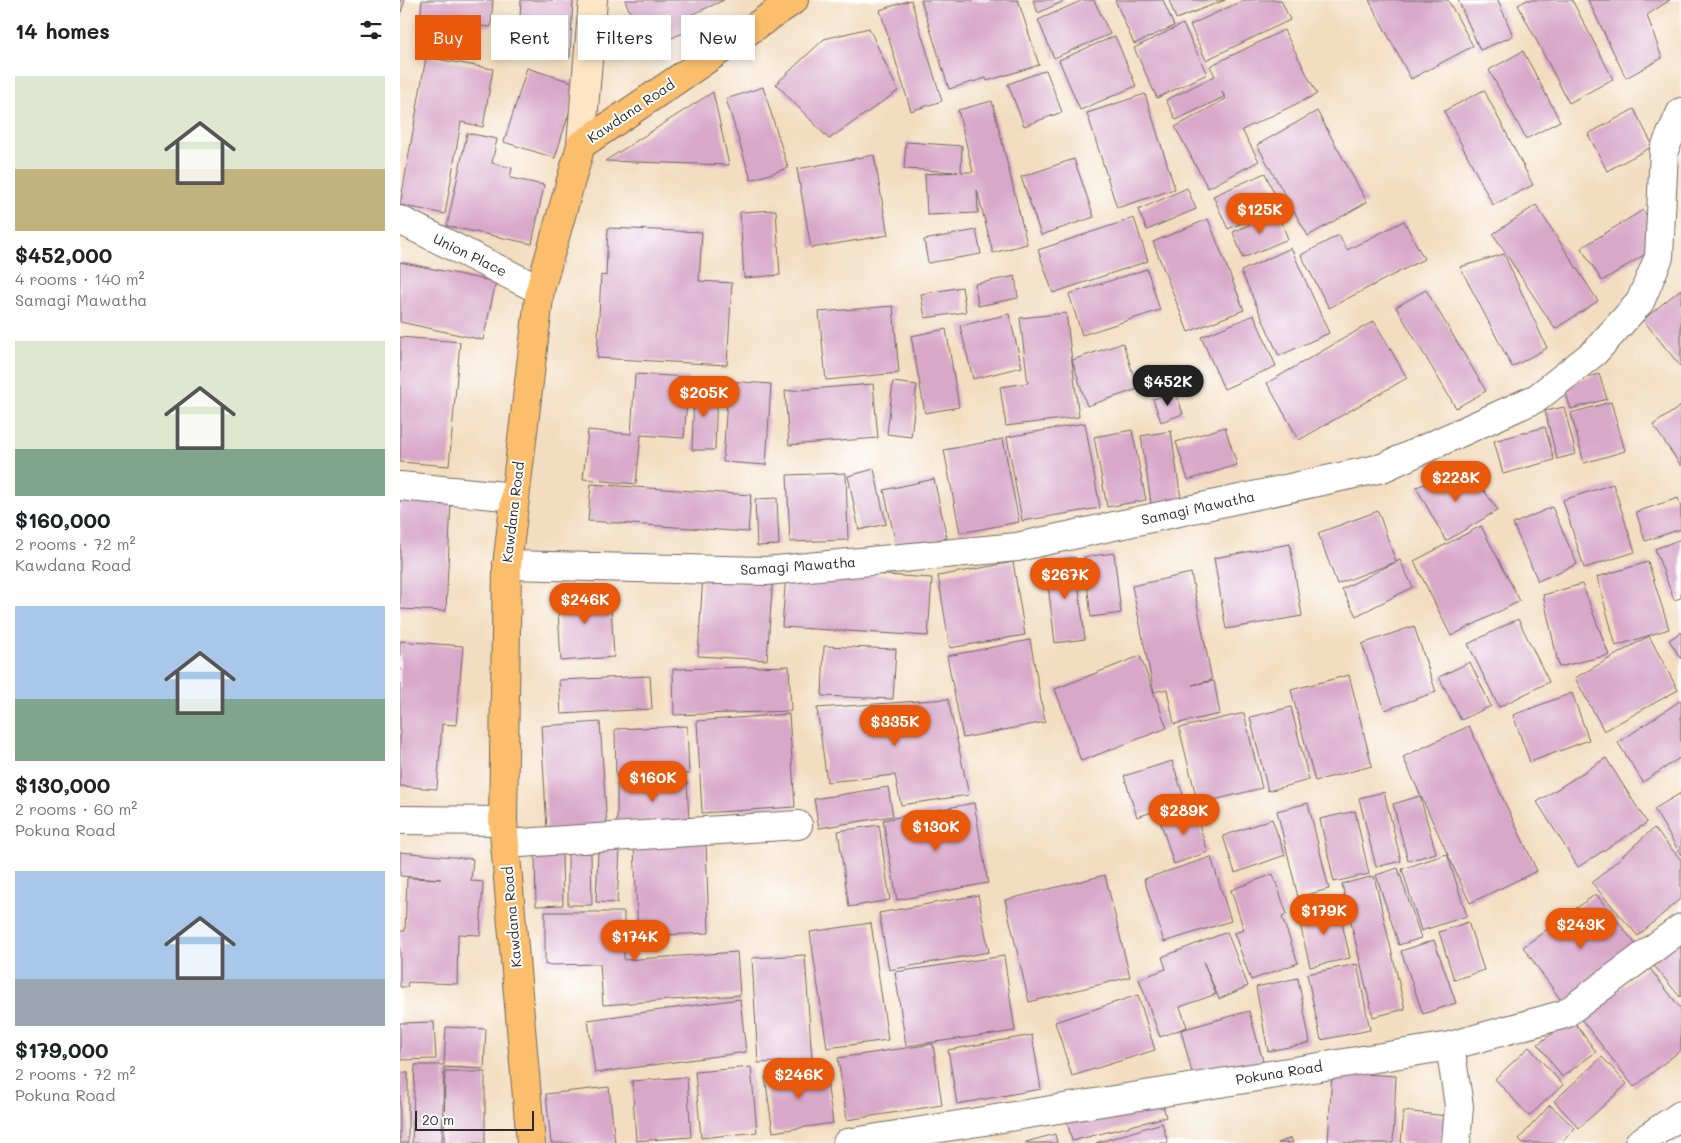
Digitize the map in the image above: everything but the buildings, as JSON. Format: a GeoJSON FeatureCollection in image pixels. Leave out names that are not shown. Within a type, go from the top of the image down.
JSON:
{"type":"FeatureCollection","features":[{"type":"Feature","properties":{"kind":"main road","name":"Kawdana Road"},"geometry":{"type":"LineString","coordinates":[[531,1143],[504,832],[507,565],[540,290],[581,145],[794,0]]}},
{"type":"Feature","properties":{"kind":"street"},"geometry":{"type":"LineString","coordinates":[[581,145],[592,0]]}},
{"type":"Feature","properties":{"kind":"street","name":"Samagi Mawatha"},"geometry":{"type":"LineString","coordinates":[[507,565],[766,571],[1017,547],[1382,468],[1537,398],[1595,352],[1640,302],[1660,257],[1664,150],[1681,112]]}},
{"type":"Feature","properties":{"kind":"street","name":"Union Place"},"geometry":{"type":"LineString","coordinates":[[400,220],[540,290]]}},
{"type":"Feature","properties":{"kind":"street"},"geometry":{"type":"LineString","coordinates":[[400,486],[515,497]]}},
{"type":"Feature","properties":{"kind":"street"},"geometry":{"type":"LineString","coordinates":[[400,820],[504,832],[798,825]]}},
{"type":"Feature","properties":{"kind":"street","name":"Pokuna Road"},"geometry":{"type":"LineString","coordinates":[[847,1143],[1450,1046],[1565,1014],[1681,928]]}},
{"type":"Feature","properties":{"kind":"street"},"geometry":{"type":"LineString","coordinates":[[1450,1046],[1459,1106],[1456,1143]]}},
{"type":"Feature","properties":{"kind":"street"},"geometry":{"type":"LineString","coordinates":[[1639,1143],[1681,1115]]}}]}
